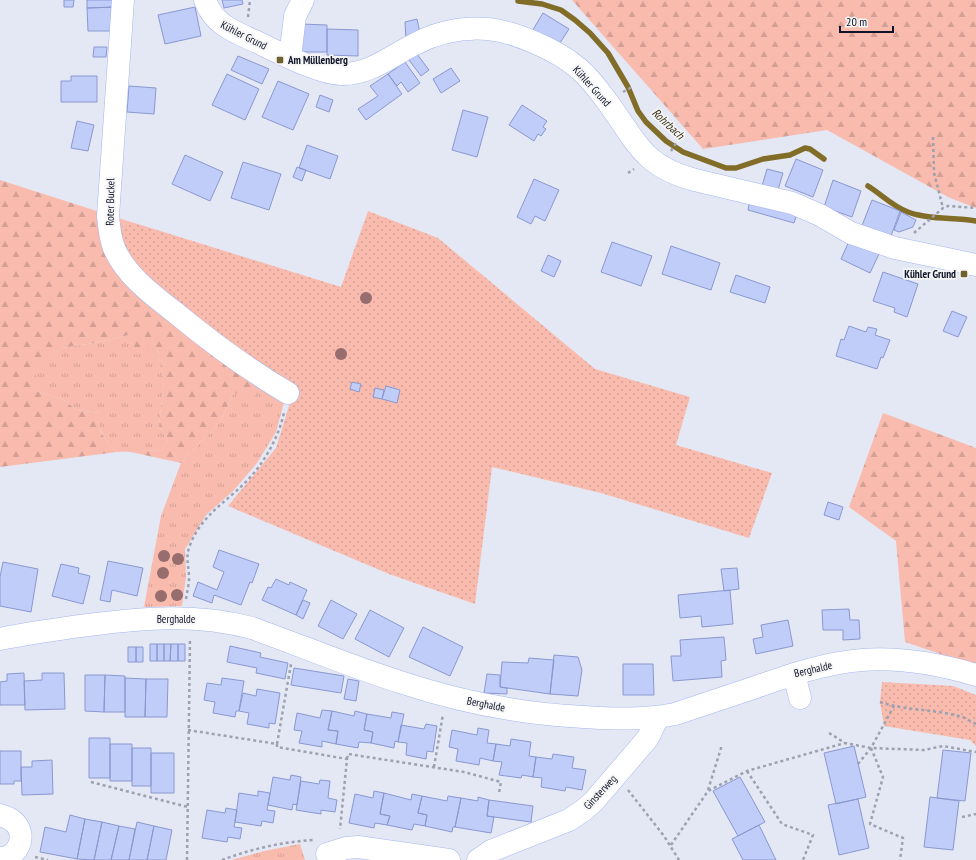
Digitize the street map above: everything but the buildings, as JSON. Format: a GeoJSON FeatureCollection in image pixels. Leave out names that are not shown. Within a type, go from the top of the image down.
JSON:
{"type":"FeatureCollection","features":[{"type":"Feature","properties":{"kind":"street","name":"Roter Buckel"},"geometry":{"type":"LineString","coordinates":[[123,0],[108,216],[108,226],[114,248],[135,278],[158,299],[200,333],[265,380],[287,399]]}},
{"type":"Feature","properties":{"kind":"street","name":"Kühler Grund"},"geometry":{"type":"LineString","coordinates":[[204,0],[216,20],[231,30],[290,57],[328,72],[339,74],[353,74],[364,71],[422,40],[449,31],[470,28],[490,29],[510,33],[562,56],[578,68],[607,101],[637,145],[653,161],[668,171],[695,180],[792,203],[820,215],[851,233],[895,248],[976,265]]}},
{"type":"Feature","properties":{"kind":"street"},"geometry":{"type":"LineString","coordinates":[[290,57],[295,16],[303,0]]}},
{"type":"Feature","properties":{"kind":"street","name":"Berghalde"},"geometry":{"type":"LineString","coordinates":[[0,638],[130,620],[190,618],[229,622],[252,628],[403,684],[446,696],[489,705],[560,716],[611,719],[658,717],[675,714],[794,674],[830,665],[862,660],[908,661],[938,665],[976,674]]}},
{"type":"Feature","properties":{"kind":"street"},"geometry":{"type":"LineString","coordinates":[[794,674],[800,698]]}},
{"type":"Feature","properties":{"kind":"street","name":"Ginsterweg"},"geometry":{"type":"LineString","coordinates":[[478,860],[491,851],[569,820],[584,810],[594,801],[648,738],[658,717]]}},
{"type":"Feature","properties":{"kind":"street"},"geometry":{"type":"LineString","coordinates":[[0,815],[8,818],[16,824],[20,832],[21,839],[16,852],[10,856],[0,858]]}},
{"type":"Feature","properties":{"kind":"street"},"geometry":{"type":"LineString","coordinates":[[330,844],[449,860]]}},
{"type":"Feature","properties":{"kind":"path"},"geometry":{"type":"LineString","coordinates":[[624,91],[632,87]]}},
{"type":"Feature","properties":{"kind":"path"},"geometry":{"type":"LineString","coordinates":[[933,137],[934,173],[943,208]]}},
{"type":"Feature","properties":{"kind":"path"},"geometry":{"type":"LineString","coordinates":[[671,150],[676,143]]}},
{"type":"Feature","properties":{"kind":"path"},"geometry":{"type":"LineString","coordinates":[[922,227],[938,211],[948,206],[976,208]]}},
{"type":"Feature","properties":{"kind":"path"},"geometry":{"type":"LineString","coordinates":[[187,591],[189,578],[187,552],[193,538],[209,514],[236,492],[259,466],[279,431],[287,399]]}},
{"type":"Feature","properties":{"kind":"path"},"geometry":{"type":"LineString","coordinates":[[187,860],[190,618]]}},
{"type":"Feature","properties":{"kind":"path"},"geometry":{"type":"LineString","coordinates":[[277,744],[294,644]]}},
{"type":"Feature","properties":{"kind":"path"},"geometry":{"type":"LineString","coordinates":[[434,767],[446,696]]}},
{"type":"Feature","properties":{"kind":"path"},"geometry":{"type":"LineString","coordinates":[[880,702],[894,706],[926,710],[963,718],[976,724]]}},
{"type":"Feature","properties":{"kind":"path"},"geometry":{"type":"LineString","coordinates":[[858,764],[871,748],[894,706]]}},
{"type":"Feature","properties":{"kind":"path"},"geometry":{"type":"LineString","coordinates":[[188,730],[277,744],[277,747],[347,759]]}},
{"type":"Feature","properties":{"kind":"path"},"geometry":{"type":"LineString","coordinates":[[829,733],[845,743],[871,748],[924,750],[943,746],[976,752]]}},
{"type":"Feature","properties":{"kind":"path"},"geometry":{"type":"LineString","coordinates":[[708,791],[747,771],[845,743]]}},
{"type":"Feature","properties":{"kind":"path"},"geometry":{"type":"LineString","coordinates":[[671,845],[708,791],[722,745]]}},
{"type":"Feature","properties":{"kind":"path"},"geometry":{"type":"LineString","coordinates":[[871,748],[883,777],[870,824],[903,838],[900,860]]}},
{"type":"Feature","properties":{"kind":"path"},"geometry":{"type":"LineString","coordinates":[[222,860],[260,848],[286,843],[330,844],[348,754],[464,772],[501,782],[499,793]]}},
{"type":"Feature","properties":{"kind":"path"},"geometry":{"type":"LineString","coordinates":[[747,771],[782,824],[813,835],[803,860]]}},
{"type":"Feature","properties":{"kind":"path"},"geometry":{"type":"LineString","coordinates":[[91,782],[188,807]]}},
{"type":"Feature","properties":{"kind":"path"},"geometry":{"type":"LineString","coordinates":[[626,788],[671,845],[679,860]]}},
{"type":"Feature","properties":{"kind":"path"},"geometry":{"type":"LineString","coordinates":[[962,817],[976,814]]}},
{"type":"Feature","properties":{"kind":"green space"},"geometry":{"type":"Polygon","coordinates":[[[572,0],[976,0],[976,208],[948,197],[827,130],[703,149],[572,0]]]}},
{"type":"Feature","properties":{"kind":"green space"},"geometry":{"type":"Polygon","coordinates":[[[0,180],[128,221],[113,235],[261,383],[252,401],[234,392],[220,422],[181,463],[126,451],[162,450],[168,440],[159,427],[164,381],[157,349],[137,355],[129,335],[94,343],[61,348],[36,368],[36,391],[64,400],[77,410],[100,413],[100,430],[107,442],[117,452],[0,467],[0,180]]]}},
{"type":"Feature","properties":{"kind":"green space"},"geometry":{"type":"Polygon","coordinates":[[[368,211],[438,238],[595,369],[690,397],[676,445],[772,473],[749,538],[601,493],[492,467],[475,604],[389,574],[228,506],[276,448],[293,393],[129,267],[113,235],[128,221],[341,287],[368,211]]]}},
{"type":"Feature","properties":{"kind":"green space"},"geometry":{"type":"Polygon","coordinates":[[[129,335],[157,349],[164,381],[159,427],[168,440],[162,450],[117,452],[107,442],[100,429],[100,413],[77,410],[64,400],[36,391],[36,367],[61,348],[94,343],[129,335]]]}},
{"type":"Feature","properties":{"kind":"green space"},"geometry":{"type":"Polygon","coordinates":[[[261,383],[286,395],[276,432],[257,463],[234,490],[206,515],[185,549],[186,577],[182,606],[144,607],[161,516],[181,463],[220,422],[234,392],[261,383]]]}},
{"type":"Feature","properties":{"kind":"green space"},"geometry":{"type":"Polygon","coordinates":[[[883,413],[976,448],[976,666],[905,642],[896,541],[849,507],[883,413]]]}},
{"type":"Feature","properties":{"kind":"green space"},"geometry":{"type":"Polygon","coordinates":[[[882,682],[953,686],[976,695],[976,746],[970,740],[884,726],[880,702],[882,682]]]}},
{"type":"Feature","properties":{"kind":"green space"},"geometry":{"type":"Polygon","coordinates":[[[300,844],[305,860],[231,860],[264,851],[300,844]]]}},
{"type":"Feature","properties":{"kind":"waterway","name":"Rohrbach"},"geometry":{"type":"LineString","coordinates":[[518,1],[542,4],[561,10],[590,33],[608,53],[628,87],[638,111],[646,122],[666,141],[683,152],[726,168],[736,168],[763,159],[790,155],[805,148],[810,149],[824,159]]}},
{"type":"Feature","properties":{"kind":"waterway","name":"Rohrbach"},"geometry":{"type":"LineString","coordinates":[[868,186],[892,204],[916,215],[976,221]]}},
{"type":"Feature","properties":{"kind":"place","name":"Am Müllenberg"},"geometry":{"type":"Point","coordinates":[280,60]}},
{"type":"Feature","properties":{"kind":"place","name":"Kühler Grund"},"geometry":{"type":"Point","coordinates":[964,274]}}]}
